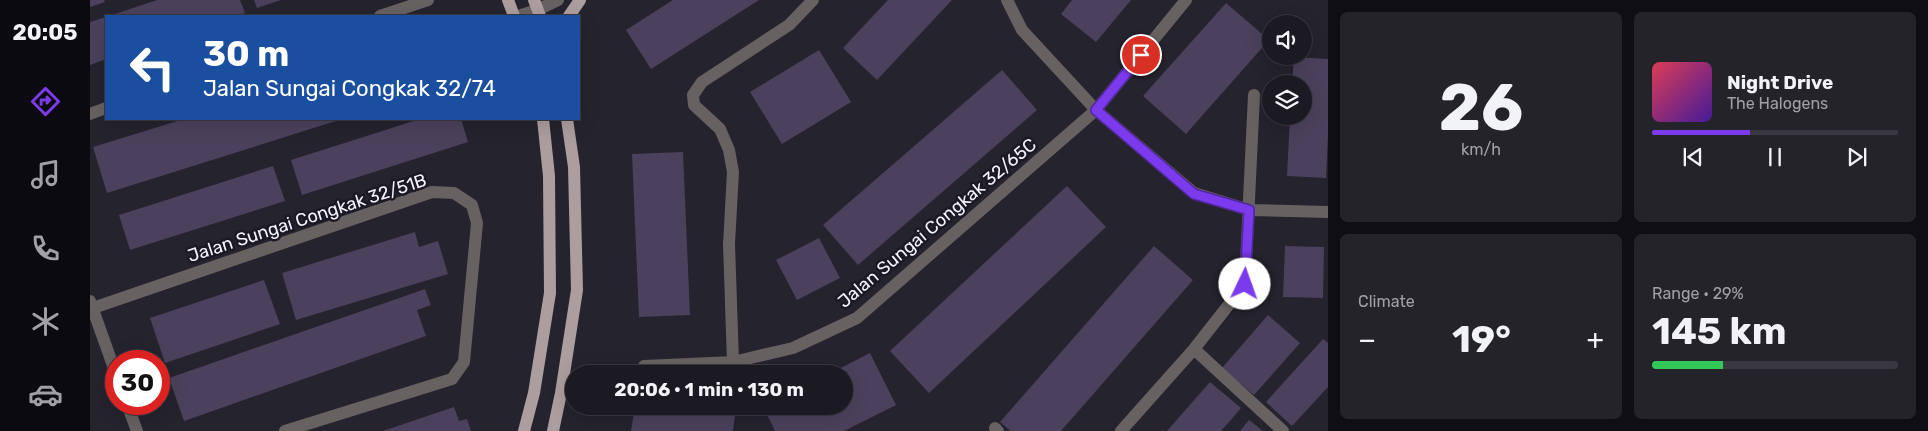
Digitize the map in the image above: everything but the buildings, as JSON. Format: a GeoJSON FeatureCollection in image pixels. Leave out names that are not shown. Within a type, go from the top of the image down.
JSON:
{"type":"FeatureCollection","features":[{"type":"Feature","properties":{"kind":"main road"},"geometry":{"type":"LineString","coordinates":[[570,15],[580,0]]}},
{"type":"Feature","properties":{"kind":"main road"},"geometry":{"type":"LineString","coordinates":[[512,1],[514,15]]}},
{"type":"Feature","properties":{"kind":"main road"},"geometry":{"type":"LineString","coordinates":[[524,431],[534,393],[550,293],[549,176],[543,120]]}},
{"type":"Feature","properties":{"kind":"main road"},"geometry":{"type":"LineString","coordinates":[[553,431],[577,290],[574,167],[567,120]]}},
{"type":"Feature","properties":{"kind":"street"},"geometry":{"type":"LineString","coordinates":[[383,15],[428,0]]}},
{"type":"Feature","properties":{"kind":"street"},"geometry":{"type":"LineString","coordinates":[[521,15],[558,0]]}},
{"type":"Feature","properties":{"kind":"street"},"geometry":{"type":"LineString","coordinates":[[733,362],[729,244],[733,172],[730,150],[720,129],[694,105],[693,94],[702,82],[789,25],[813,0]]}},
{"type":"Feature","properties":{"kind":"street"},"geometry":{"type":"LineString","coordinates":[[1007,0],[1022,30],[1096,110],[1194,194],[1249,210],[1328,212]]}},
{"type":"Feature","properties":{"kind":"street","name":"Jalan Sungai Congkak 32/65C"},"geometry":{"type":"LineString","coordinates":[[666,365],[733,362],[793,348],[857,318],[1096,110],[1186,0]]}},
{"type":"Feature","properties":{"kind":"street"},"geometry":{"type":"LineString","coordinates":[[1121,431],[1194,349],[1245,284],[1254,95]]}},
{"type":"Feature","properties":{"kind":"street"},"geometry":{"type":"LineString","coordinates":[[90,114],[105,108]]}},
{"type":"Feature","properties":{"kind":"street","name":"Jalan Sungai Congkak 32/51B"},"geometry":{"type":"LineString","coordinates":[[91,304],[432,192],[454,193],[472,206],[477,223],[464,362],[452,379],[285,431]]}},
{"type":"Feature","properties":{"kind":"street"},"geometry":{"type":"LineString","coordinates":[[91,304],[107,350]]}},
{"type":"Feature","properties":{"kind":"street"},"geometry":{"type":"LineString","coordinates":[[1194,349],[1283,431]]}},
{"type":"Feature","properties":{"kind":"street"},"geometry":{"type":"LineString","coordinates":[[131,415],[137,431]]}},
{"type":"Feature","properties":{"kind":"route"},"geometry":{"type":"LineString","coordinates":[[1141,55],[1096,110],[1194,194],[1249,210],[1245,284]]}}]}
